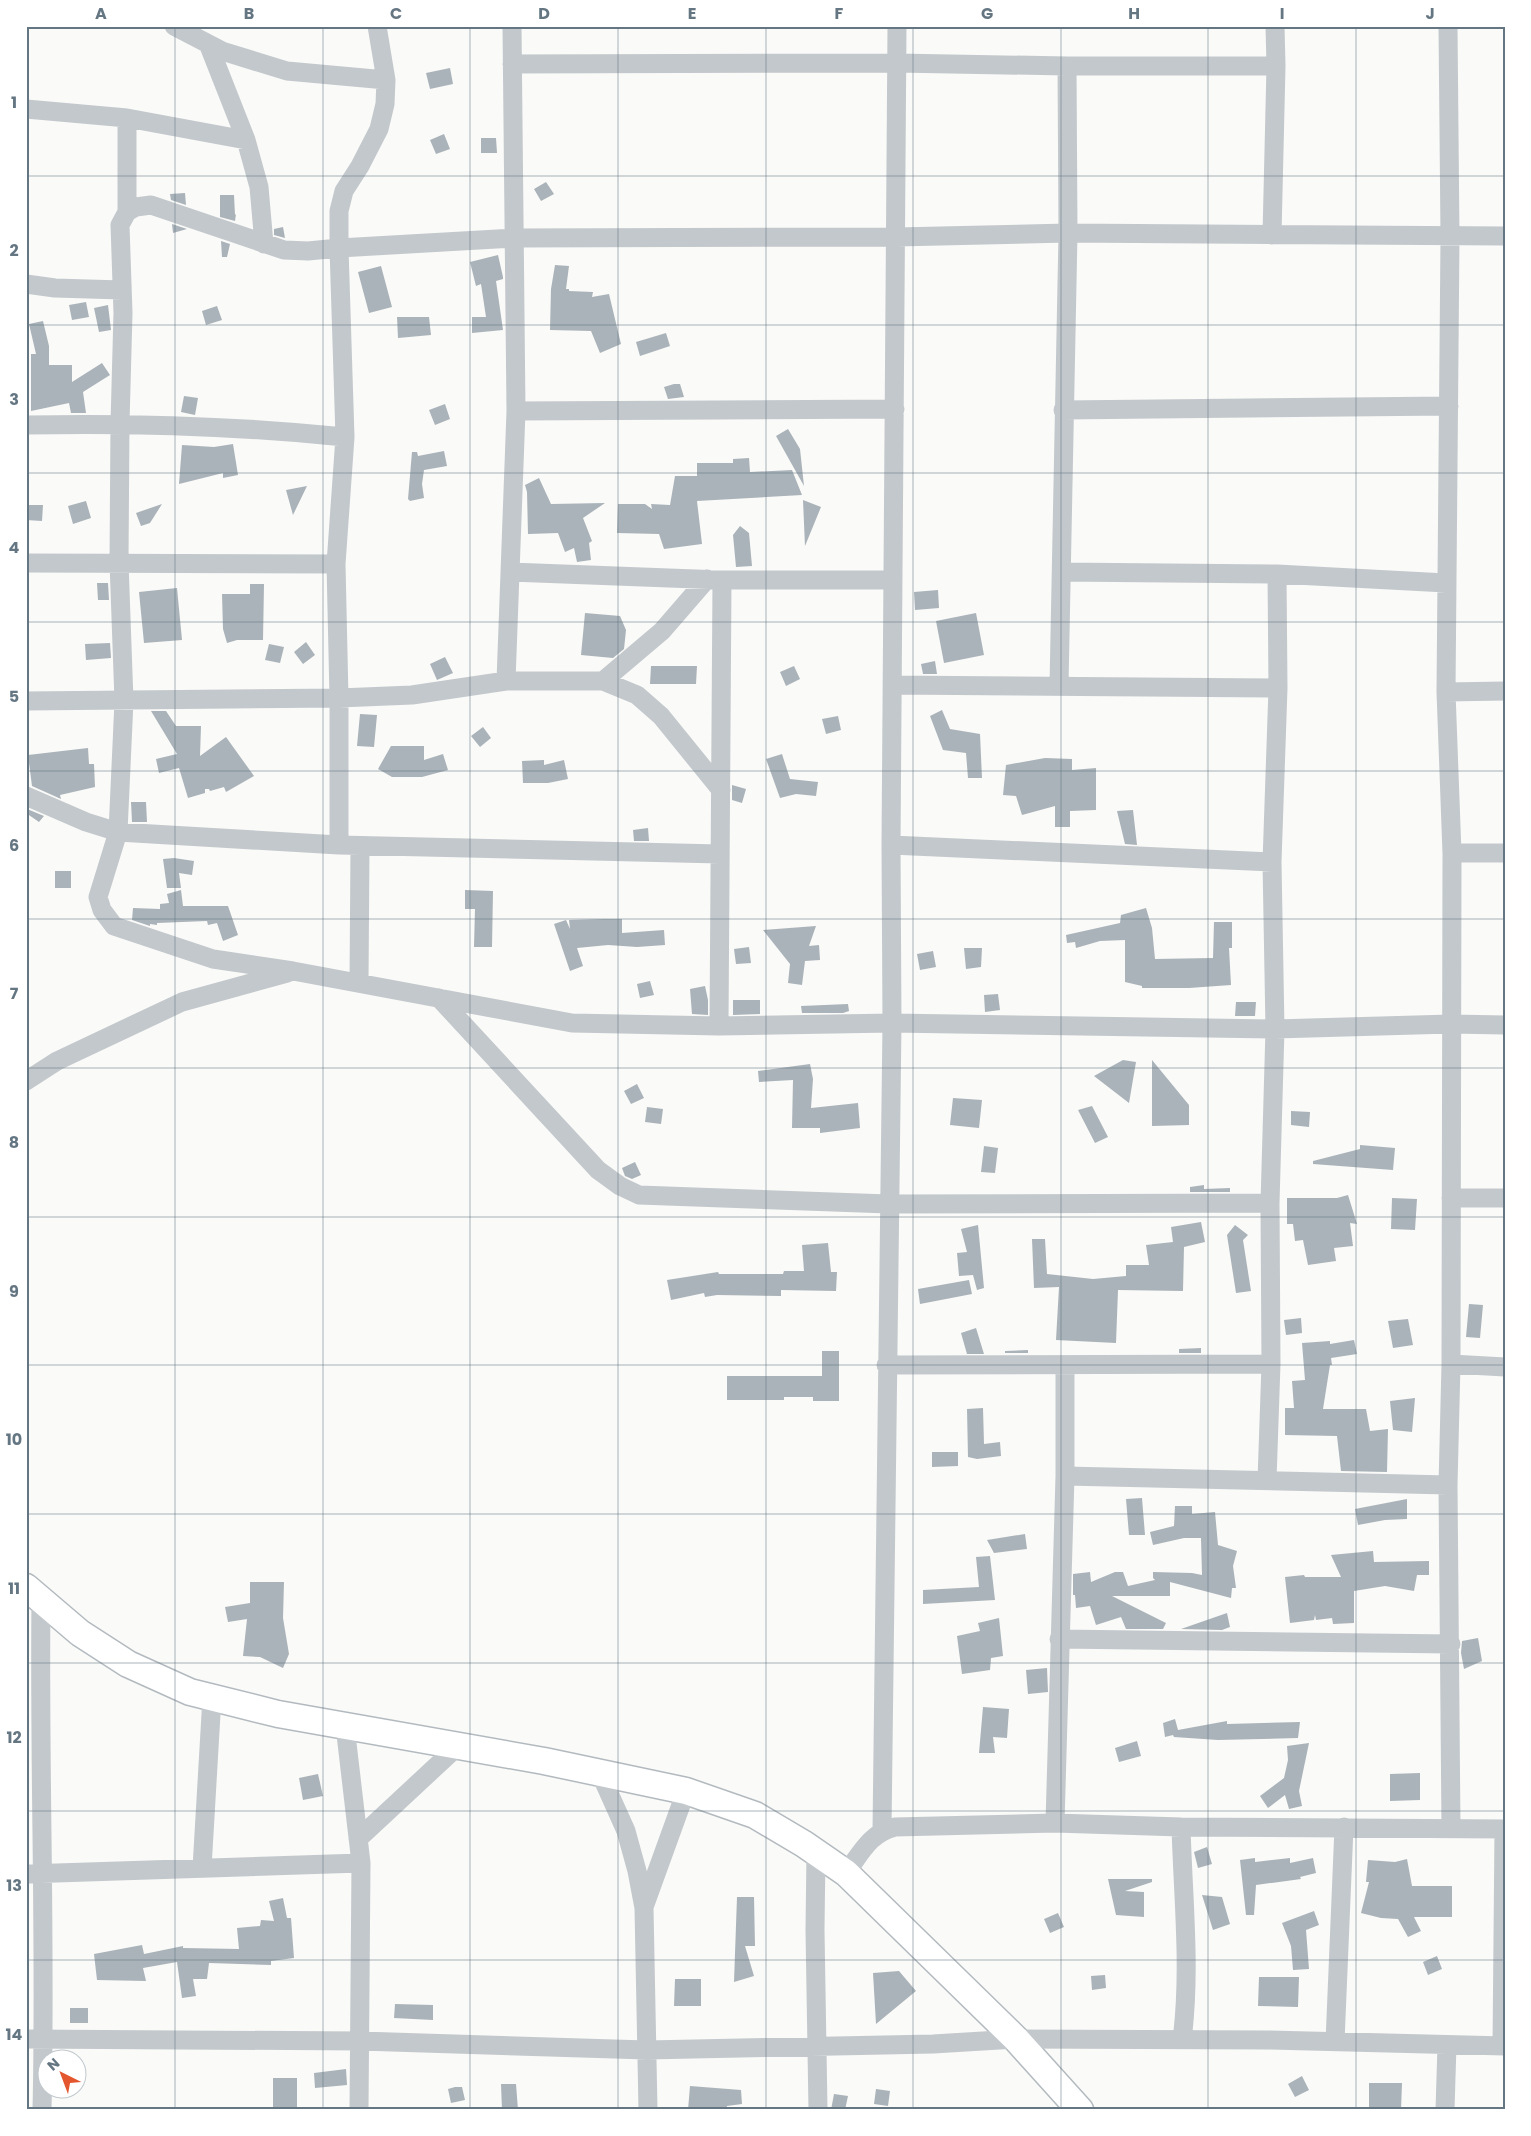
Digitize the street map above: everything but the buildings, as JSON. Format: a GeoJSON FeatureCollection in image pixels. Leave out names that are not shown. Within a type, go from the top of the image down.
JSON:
{"type":"FeatureCollection","features":[{"type":"Feature","properties":{"kind":"main road"},"geometry":{"type":"LineString","coordinates":[[34,1594],[80,1633],[128,1664],[190,1692],[278,1714],[458,1746],[686,1791],[755,1815],[816,1852],[846,1873],[1016,2039],[1080,2110]]}},
{"type":"Feature","properties":{"kind":"street"},"geometry":{"type":"LineString","coordinates":[[174,26],[209,46],[287,71],[386,80]]}},
{"type":"Feature","properties":{"kind":"street"},"geometry":{"type":"LineString","coordinates":[[339,845],[340,698],[336,564],[345,437],[339,212],[344,191],[360,166],[379,129],[386,104],[386,80],[377,26]]}},
{"type":"Feature","properties":{"kind":"street"},"geometry":{"type":"LineString","coordinates":[[506,680],[516,411],[512,26]]}},
{"type":"Feature","properties":{"kind":"street"},"geometry":{"type":"LineString","coordinates":[[882,1830],[886,1365],[892,1023],[891,845],[897,26]]}},
{"type":"Feature","properties":{"kind":"street"},"geometry":{"type":"LineString","coordinates":[[1272,235],[1276,66],[1275,26]]}},
{"type":"Feature","properties":{"kind":"street"},"geometry":{"type":"LineString","coordinates":[[1448,26],[1450,237],[1446,692],[1452,853],[1451,1364],[1448,1485],[1450,1829]]}},
{"type":"Feature","properties":{"kind":"street"},"geometry":{"type":"LineString","coordinates":[[209,46],[246,140],[259,188],[264,244]]}},
{"type":"Feature","properties":{"kind":"street"},"geometry":{"type":"LineString","coordinates":[[512,64],[897,63],[1067,66],[1276,66]]}},
{"type":"Feature","properties":{"kind":"street"},"geometry":{"type":"LineString","coordinates":[[1059,686],[1068,233],[1067,66]]}},
{"type":"Feature","properties":{"kind":"street"},"geometry":{"type":"LineString","coordinates":[[26,109],[127,118],[246,140]]}},
{"type":"Feature","properties":{"kind":"street"},"geometry":{"type":"LineString","coordinates":[[127,118],[127,212],[120,225],[122,290],[119,562],[124,701],[118,832],[98,897],[102,910],[114,926],[213,959],[293,971],[572,1023],[719,1026],[892,1023],[1274,1029],[1451,1024],[1505,1025]]}},
{"type":"Feature","properties":{"kind":"street"},"geometry":{"type":"LineString","coordinates":[[127,212],[136,207],[151,205],[284,250],[308,251],[514,238],[896,237],[1068,233],[1505,236]]}},
{"type":"Feature","properties":{"kind":"street"},"geometry":{"type":"LineString","coordinates":[[26,284],[55,288],[122,290]]}},
{"type":"Feature","properties":{"kind":"street"},"geometry":{"type":"LineString","coordinates":[[1063,410],[1449,406]]}},
{"type":"Feature","properties":{"kind":"street"},"geometry":{"type":"LineString","coordinates":[[516,411],[894,409]]}},
{"type":"Feature","properties":{"kind":"street"},"geometry":{"type":"LineString","coordinates":[[26,424],[120,424],[284,430],[345,437]]}},
{"type":"Feature","properties":{"kind":"street"},"geometry":{"type":"LineString","coordinates":[[26,563],[336,564]]}},
{"type":"Feature","properties":{"kind":"street"},"geometry":{"type":"LineString","coordinates":[[510,572],[715,579],[893,580]]}},
{"type":"Feature","properties":{"kind":"street"},"geometry":{"type":"LineString","coordinates":[[1062,572],[1277,574],[1446,583]]}},
{"type":"Feature","properties":{"kind":"street"},"geometry":{"type":"LineString","coordinates":[[1268,1480],[1271,1364],[1270,1203],[1274,1029],[1272,862],[1278,688],[1277,574]]}},
{"type":"Feature","properties":{"kind":"street"},"geometry":{"type":"LineString","coordinates":[[603,681],[662,631],[715,579]]}},
{"type":"Feature","properties":{"kind":"street"},"geometry":{"type":"LineString","coordinates":[[715,579],[721,790],[719,1026]]}},
{"type":"Feature","properties":{"kind":"street"},"geometry":{"type":"LineString","coordinates":[[26,701],[340,698],[412,695],[506,680],[603,681],[637,696],[662,716],[721,790]]}},
{"type":"Feature","properties":{"kind":"street"},"geometry":{"type":"LineString","coordinates":[[892,685],[1278,688]]}},
{"type":"Feature","properties":{"kind":"street"},"geometry":{"type":"LineString","coordinates":[[1446,692],[1505,691]]}},
{"type":"Feature","properties":{"kind":"street"},"geometry":{"type":"LineString","coordinates":[[26,796],[86,822],[118,832],[360,846],[720,854]]}},
{"type":"Feature","properties":{"kind":"street"},"geometry":{"type":"LineString","coordinates":[[891,845],[1272,862]]}},
{"type":"Feature","properties":{"kind":"street"},"geometry":{"type":"LineString","coordinates":[[359,983],[360,846]]}},
{"type":"Feature","properties":{"kind":"street"},"geometry":{"type":"LineString","coordinates":[[1452,853],[1505,854]]}},
{"type":"Feature","properties":{"kind":"street"},"geometry":{"type":"LineString","coordinates":[[26,1081],[57,1061],[182,1002],[293,971]]}},
{"type":"Feature","properties":{"kind":"street"},"geometry":{"type":"LineString","coordinates":[[439,998],[598,1170],[626,1189],[639,1195],[889,1204],[1270,1203]]}},
{"type":"Feature","properties":{"kind":"street"},"geometry":{"type":"LineString","coordinates":[[1451,1198],[1505,1198]]}},
{"type":"Feature","properties":{"kind":"street"},"geometry":{"type":"LineString","coordinates":[[886,1365],[1271,1364]]}},
{"type":"Feature","properties":{"kind":"street"},"geometry":{"type":"LineString","coordinates":[[1451,1364],[1505,1367]]}},
{"type":"Feature","properties":{"kind":"street"},"geometry":{"type":"LineString","coordinates":[[1055,1823],[1065,1476],[1065,1366]]}},
{"type":"Feature","properties":{"kind":"street"},"geometry":{"type":"LineString","coordinates":[[1065,1476],[1448,1485]]}},
{"type":"Feature","properties":{"kind":"street"},"geometry":{"type":"LineString","coordinates":[[34,1594],[35,2039],[42,2110]]}},
{"type":"Feature","properties":{"kind":"street"},"geometry":{"type":"LineString","coordinates":[[1060,1639],[1450,1644]]}},
{"type":"Feature","properties":{"kind":"street"},"geometry":{"type":"LineString","coordinates":[[202,1868],[212,1697]]}},
{"type":"Feature","properties":{"kind":"street"},"geometry":{"type":"LineString","coordinates":[[345,1726],[361,1863],[359,2110]]}},
{"type":"Feature","properties":{"kind":"street"},"geometry":{"type":"LineString","coordinates":[[358,1839],[458,1746]]}},
{"type":"Feature","properties":{"kind":"street"},"geometry":{"type":"LineString","coordinates":[[600,1773],[626,1831],[637,1871],[644,1908],[648,2110]]}},
{"type":"Feature","properties":{"kind":"street"},"geometry":{"type":"LineString","coordinates":[[644,1908],[686,1791]]}},
{"type":"Feature","properties":{"kind":"street"},"geometry":{"type":"LineString","coordinates":[[35,2039],[360,2041],[647,2050],[933,2044],[1016,2039],[1335,2042],[1503,2046],[1504,1829],[1181,1827],[1055,1823],[895,1827],[882,1830],[872,1838],[846,1873]]}},
{"type":"Feature","properties":{"kind":"street"},"geometry":{"type":"LineString","coordinates":[[1181,1827],[1186,1964],[1186,2006],[1182,2040]]}},
{"type":"Feature","properties":{"kind":"street"},"geometry":{"type":"LineString","coordinates":[[1335,2042],[1344,1827]]}},
{"type":"Feature","properties":{"kind":"street"},"geometry":{"type":"LineString","coordinates":[[816,1852],[815,1930],[818,2110]]}},
{"type":"Feature","properties":{"kind":"street"},"geometry":{"type":"LineString","coordinates":[[34,1874],[361,1863]]}},
{"type":"Feature","properties":{"kind":"street"},"geometry":{"type":"LineString","coordinates":[[1445,2110],[1447,2045]]}}]}
